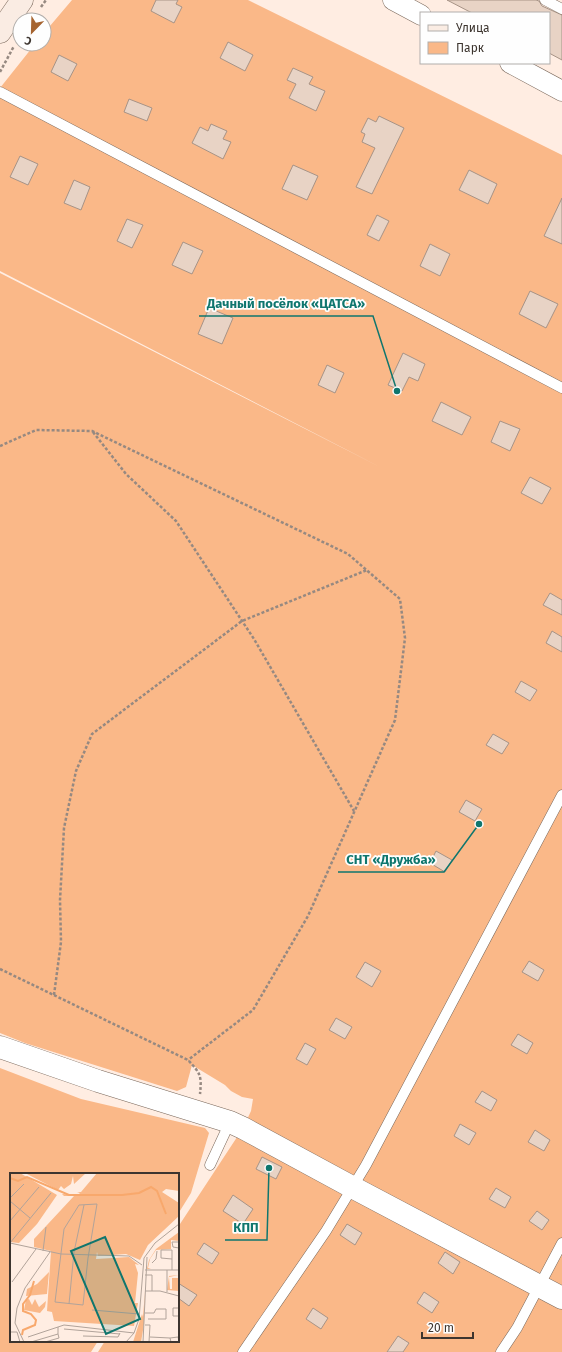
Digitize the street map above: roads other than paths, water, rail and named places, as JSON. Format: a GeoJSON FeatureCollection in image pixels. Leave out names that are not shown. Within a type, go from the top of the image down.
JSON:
{"type":"FeatureCollection","features":[{"type":"Feature","properties":{"kind":"main road"},"geometry":{"type":"LineString","coordinates":[[8,38],[22,0]]}},
{"type":"Feature","properties":{"kind":"street"},"geometry":{"type":"LineString","coordinates":[[393,0],[420,14]]}},
{"type":"Feature","properties":{"kind":"street"},"geometry":{"type":"LineString","coordinates":[[512,64],[562,91]]}},
{"type":"Feature","properties":{"kind":"street"},"geometry":{"type":"LineString","coordinates":[[0,1047],[98,1081],[230,1122],[562,1298]]}},
{"type":"Feature","properties":{"kind":"lane"},"geometry":{"type":"LineString","coordinates":[[545,0],[562,9]]}},
{"type":"Feature","properties":{"kind":"lane"},"geometry":{"type":"LineString","coordinates":[[0,92],[562,388]]}},
{"type":"Feature","properties":{"kind":"lane"},"geometry":{"type":"LineString","coordinates":[[243,1352],[326,1231],[366,1165],[562,795]]}},
{"type":"Feature","properties":{"kind":"lane"},"geometry":{"type":"LineString","coordinates":[[210,1165],[230,1122]]}},
{"type":"Feature","properties":{"kind":"lane"},"geometry":{"type":"LineString","coordinates":[[501,1352],[517,1328],[562,1243]]}},
{"type":"Feature","properties":{"kind":"place","name":"Дачный посёлок «ЦАТСА»"},"geometry":{"type":"Point","coordinates":[397,391]}},
{"type":"Feature","properties":{"kind":"place","name":"СНТ «Дружба»"},"geometry":{"type":"Point","coordinates":[479,824]}},
{"type":"Feature","properties":{"kind":"place","name":"КПП"},"geometry":{"type":"Point","coordinates":[269,1168]}}]}
